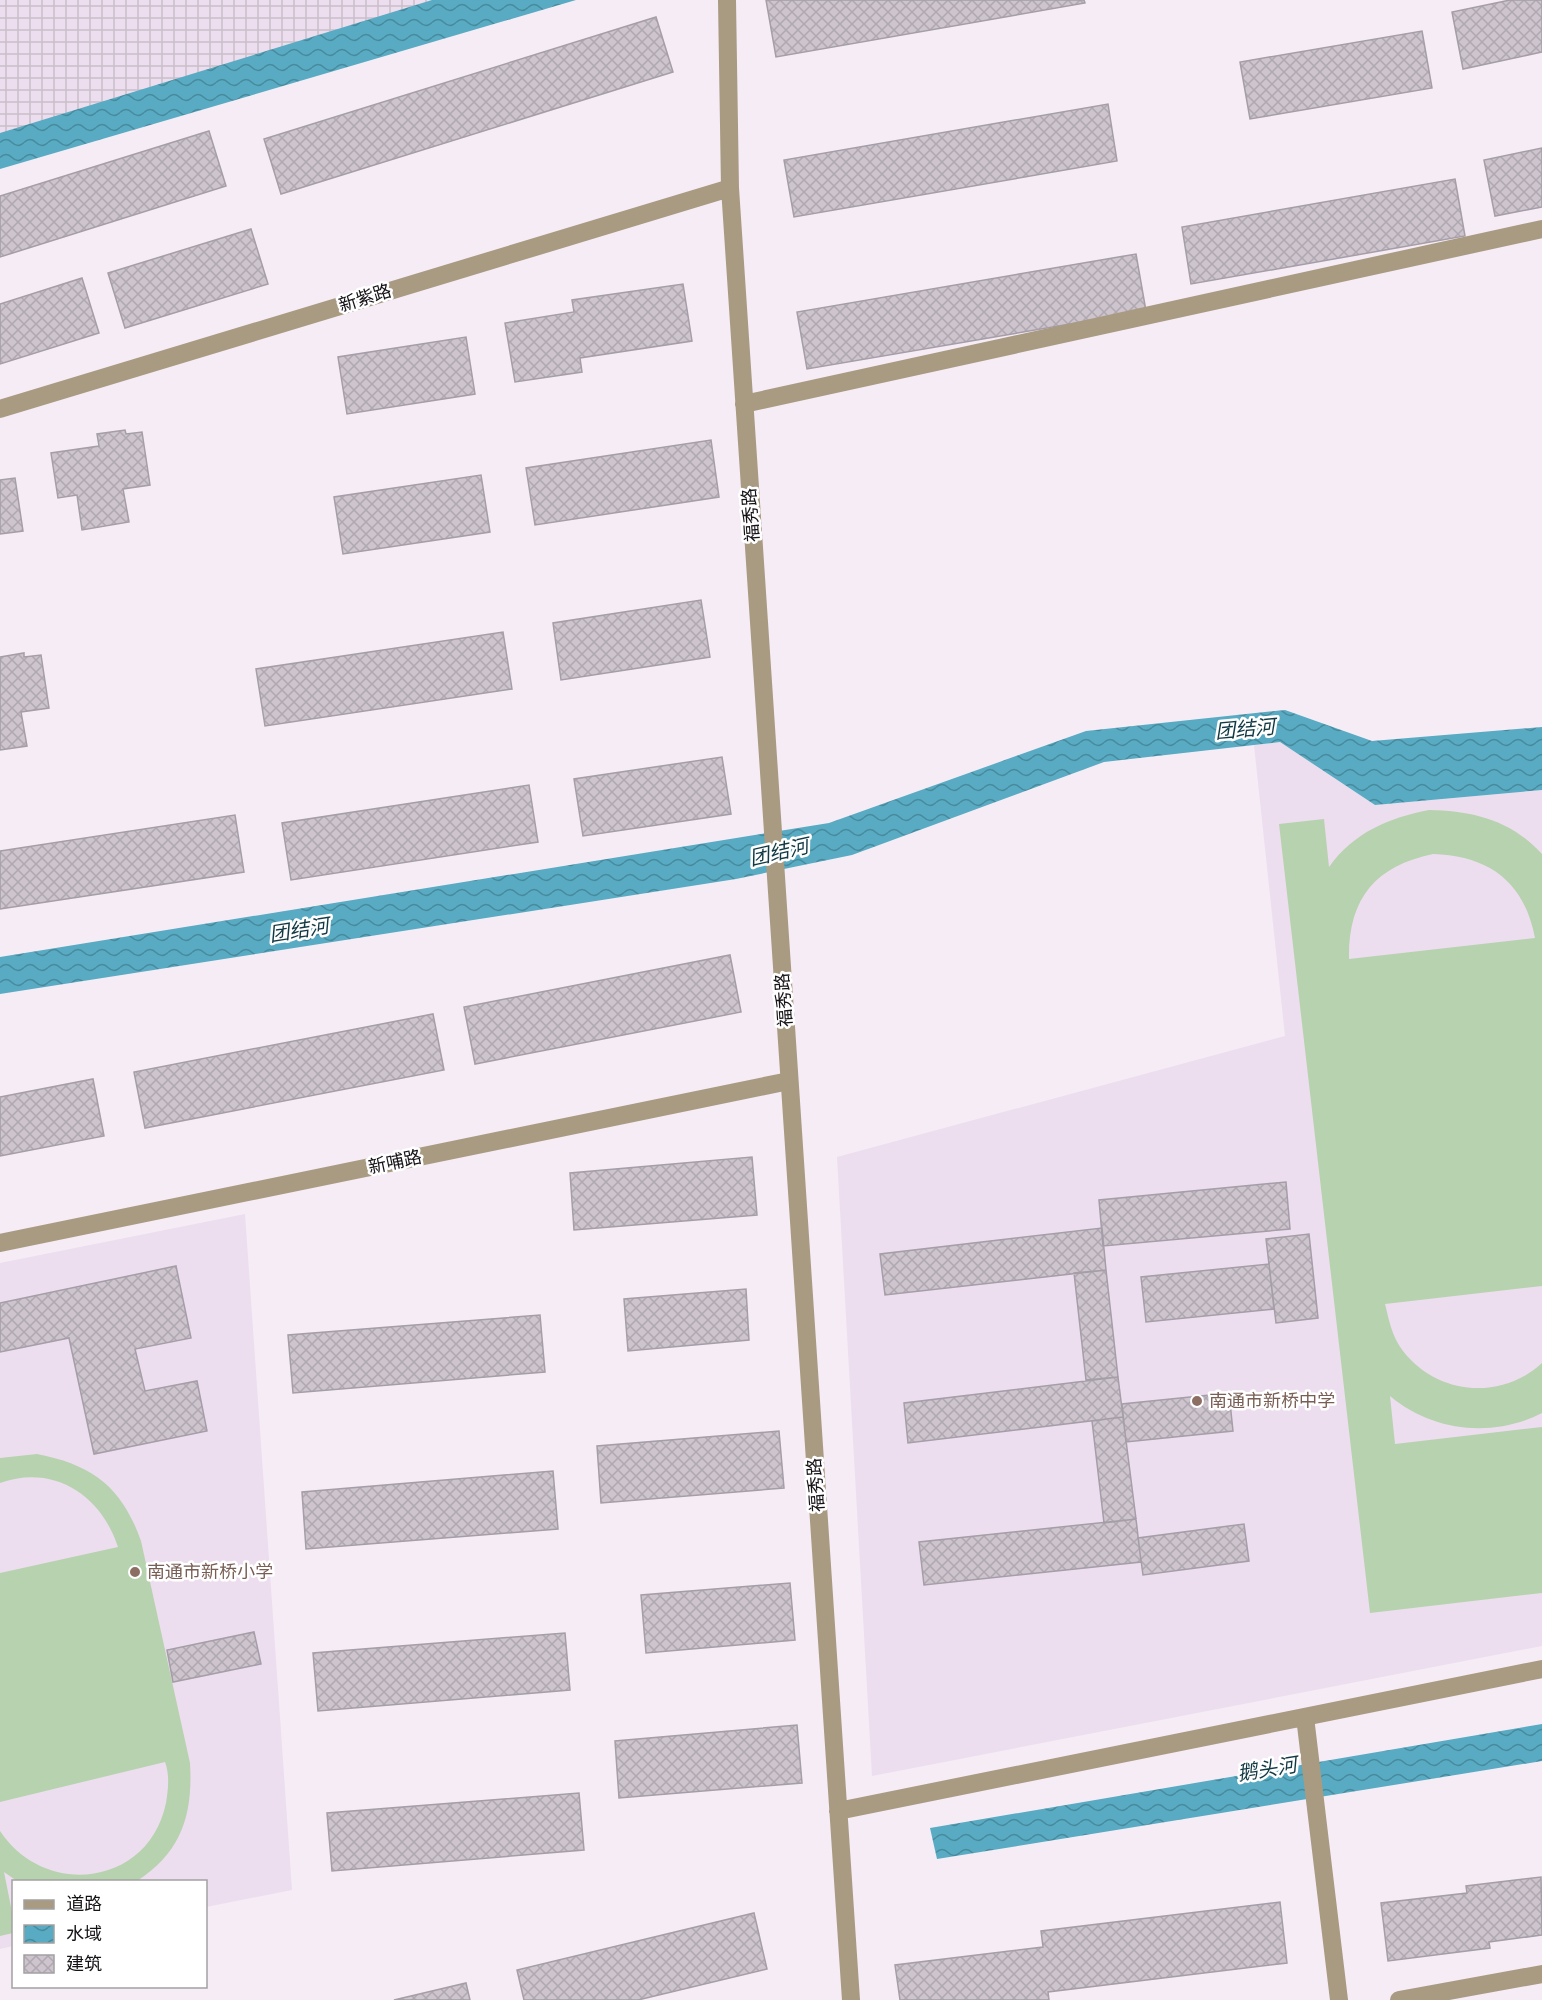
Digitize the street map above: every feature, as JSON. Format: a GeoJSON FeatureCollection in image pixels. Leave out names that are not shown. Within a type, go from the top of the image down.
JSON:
{"type":"FeatureCollection","features":[{"type":"Feature","properties":{"kind":"street","name":"福秀路"},"geometry":{"type":"LineString","coordinates":[[727,0],[730,188],[851,2000]]}},
{"type":"Feature","properties":{"kind":"street","name":"新紫路"},"geometry":{"type":"LineString","coordinates":[[0,409],[730,188]]}},
{"type":"Feature","properties":{"kind":"street"},"geometry":{"type":"LineString","coordinates":[[744,404],[1542,229]]}},
{"type":"Feature","properties":{"kind":"street","name":"新哺路"},"geometry":{"type":"LineString","coordinates":[[0,1243],[789,1081]]}},
{"type":"Feature","properties":{"kind":"street"},"geometry":{"type":"LineString","coordinates":[[838,1811],[1542,1669]]}},
{"type":"Feature","properties":{"kind":"street"},"geometry":{"type":"LineString","coordinates":[[1305,1717],[1339,2000]]}},
{"type":"Feature","properties":{"kind":"street"},"geometry":{"type":"LineString","coordinates":[[1399,2000],[1542,1974]]}},
{"type":"Feature","properties":{"kind":"shaded area"},"geometry":{"type":"Polygon","coordinates":[[[0,0],[521,0],[0,157],[0,0]]]}},
{"type":"Feature","properties":{"kind":"shaded area","name":"南通市新桥中学"},"geometry":{"type":"Polygon","coordinates":[[[1280,742],[1375,805],[1542,790],[1542,1646],[872,1776],[837,1157],[1285,1036],[1254,745],[1280,742]]]}},
{"type":"Feature","properties":{"kind":"shaded area","name":"南通市新桥小学"},"geometry":{"type":"Polygon","coordinates":[[[245,1214],[292,1890],[207,1907],[207,1880],[12,1880],[12,1946],[0,1949],[0,1263],[245,1214]]]}},
{"type":"Feature","properties":{"kind":"green space"},"geometry":{"type":"Polygon","coordinates":[[[1429,810],[1476,815],[1504,825],[1530,842],[1542,854],[1542,1286],[1385,1304],[1394,1334],[1403,1351],[1417,1366],[1433,1377],[1451,1384],[1470,1388],[1489,1388],[1526,1375],[1542,1363],[1542,1413],[1504,1426],[1464,1427],[1444,1424],[1425,1417],[1390,1396],[1395,1444],[1542,1427],[1542,1593],[1370,1613],[1279,824],[1324,819],[1329,867],[1350,844],[1373,828],[1400,817],[1429,810]],[[1433,854],[1413,859],[1395,867],[1369,888],[1354,919],[1349,959],[1535,938],[1530,918],[1522,901],[1501,875],[1487,866],[1453,856],[1433,854]]]}},
{"type":"Feature","properties":{"kind":"green space"},"geometry":{"type":"Polygon","coordinates":[[[37,1454],[74,1465],[103,1481],[125,1506],[141,1541],[190,1763],[190,1782],[189,1799],[182,1830],[165,1858],[138,1880],[16,1880],[4,1872],[12,1912],[12,1933],[0,1936],[0,1831],[19,1853],[43,1867],[68,1874],[94,1874],[118,1866],[139,1852],[156,1831],[166,1803],[168,1772],[165,1762],[0,1802],[0,1573],[118,1547],[100,1512],[73,1488],[57,1481],[39,1478],[20,1478],[0,1483],[0,1458],[37,1454]]]}},
{"type":"Feature","properties":{"kind":"water"},"geometry":{"type":"Polygon","coordinates":[[[432,0],[576,0],[0,169],[0,133],[432,0]]]}},
{"type":"Feature","properties":{"kind":"water","name":"团结河"},"geometry":{"type":"Polygon","coordinates":[[[1285,710],[1372,741],[1542,727],[1542,790],[1375,805],[1280,742],[1104,762],[852,855],[736,879],[0,994],[0,957],[829,823],[1086,731],[1285,710]]]}},
{"type":"Feature","properties":{"kind":"water"},"geometry":{"type":"Polygon","coordinates":[[[1542,1724],[1542,1761],[937,1859],[930,1828],[1542,1724]]]}},
{"type":"Feature","properties":{"kind":"building"},"geometry":{"type":"Polygon","coordinates":[[[766,0],[1084,0],[1085,3],[776,57],[766,0]]]}},
{"type":"Feature","properties":{"kind":"building"},"geometry":{"type":"Polygon","coordinates":[[[1510,0],[1542,0],[1542,52],[1463,69],[1452,12],[1510,0]]]}},
{"type":"Feature","properties":{"kind":"building"},"geometry":{"type":"Polygon","coordinates":[[[656,17],[673,72],[281,194],[264,139],[656,17]]]}},
{"type":"Feature","properties":{"kind":"building"},"geometry":{"type":"Polygon","coordinates":[[[1422,31],[1432,88],[1250,119],[1240,62],[1422,31]]]}},
{"type":"Feature","properties":{"kind":"building"},"geometry":{"type":"Polygon","coordinates":[[[1108,104],[1117,161],[794,217],[784,160],[1108,104]]]}},
{"type":"Feature","properties":{"kind":"building"},"geometry":{"type":"Polygon","coordinates":[[[209,131],[226,186],[0,257],[0,196],[209,131]]]}},
{"type":"Feature","properties":{"kind":"building"},"geometry":{"type":"Polygon","coordinates":[[[1542,148],[1542,207],[1495,216],[1484,160],[1542,148]]]}},
{"type":"Feature","properties":{"kind":"building"},"geometry":{"type":"Polygon","coordinates":[[[1455,179],[1465,236],[1191,284],[1182,227],[1455,179]]]}},
{"type":"Feature","properties":{"kind":"building"},"geometry":{"type":"Polygon","coordinates":[[[251,229],[268,284],[125,328],[108,273],[251,229]]]}},
{"type":"Feature","properties":{"kind":"building"},"geometry":{"type":"Polygon","coordinates":[[[1136,254],[1146,311],[807,369],[797,312],[1136,254]]]}},
{"type":"Feature","properties":{"kind":"building"},"geometry":{"type":"Polygon","coordinates":[[[82,278],[99,333],[0,364],[0,304],[82,278]]]}},
{"type":"Feature","properties":{"kind":"building"},"geometry":{"type":"Polygon","coordinates":[[[683,284],[692,341],[580,358],[582,372],[515,382],[505,323],[574,312],[572,300],[683,284]]]}},
{"type":"Feature","properties":{"kind":"building"},"geometry":{"type":"Polygon","coordinates":[[[466,337],[475,394],[347,414],[338,357],[466,337]]]}},
{"type":"Feature","properties":{"kind":"building"},"geometry":{"type":"Polygon","coordinates":[[[125,430],[126,434],[142,432],[150,485],[123,489],[129,522],[82,530],[77,495],[58,498],[51,453],[99,446],[97,434],[125,430]]]}},
{"type":"Feature","properties":{"kind":"building"},"geometry":{"type":"Polygon","coordinates":[[[711,440],[719,497],[535,525],[526,468],[711,440]]]}},
{"type":"Feature","properties":{"kind":"building"},"geometry":{"type":"Polygon","coordinates":[[[481,475],[490,532],[343,554],[334,497],[481,475]]]}},
{"type":"Feature","properties":{"kind":"building"},"geometry":{"type":"Polygon","coordinates":[[[15,478],[23,531],[0,534],[0,480],[15,478]]]}},
{"type":"Feature","properties":{"kind":"building"},"geometry":{"type":"Polygon","coordinates":[[[701,600],[710,657],[561,680],[553,623],[701,600]]]}},
{"type":"Feature","properties":{"kind":"building"},"geometry":{"type":"Polygon","coordinates":[[[503,632],[512,689],[265,726],[256,669],[503,632]]]}},
{"type":"Feature","properties":{"kind":"building"},"geometry":{"type":"Polygon","coordinates":[[[24,653],[24,657],[41,655],[49,708],[21,712],[27,746],[0,750],[0,657],[24,653]]]}},
{"type":"Feature","properties":{"kind":"building"},"geometry":{"type":"Polygon","coordinates":[[[722,757],[731,814],[583,836],[574,779],[722,757]]]}},
{"type":"Feature","properties":{"kind":"building"},"geometry":{"type":"Polygon","coordinates":[[[529,785],[538,842],[291,880],[282,823],[529,785]]]}},
{"type":"Feature","properties":{"kind":"building"},"geometry":{"type":"Polygon","coordinates":[[[235,815],[244,872],[0,909],[0,851],[235,815]]]}},
{"type":"Feature","properties":{"kind":"building"},"geometry":{"type":"Polygon","coordinates":[[[730,955],[741,1012],[475,1064],[464,1007],[730,955]]]}},
{"type":"Feature","properties":{"kind":"building"},"geometry":{"type":"Polygon","coordinates":[[[433,1014],[444,1070],[145,1128],[134,1072],[433,1014]]]}},
{"type":"Feature","properties":{"kind":"building"},"geometry":{"type":"Polygon","coordinates":[[[93,1079],[104,1136],[0,1156],[0,1097],[93,1079]]]}},
{"type":"Feature","properties":{"kind":"building"},"geometry":{"type":"Polygon","coordinates":[[[752,1157],[757,1215],[574,1230],[570,1173],[752,1157]]]}},
{"type":"Feature","properties":{"kind":"building"},"geometry":{"type":"Polygon","coordinates":[[[1286,1182],[1290,1229],[1103,1246],[1099,1200],[1286,1182]]]}},
{"type":"Feature","properties":{"kind":"building"},"geometry":{"type":"Polygon","coordinates":[[[1102,1228],[1106,1270],[885,1295],[880,1254],[1102,1228]]]}},
{"type":"Feature","properties":{"kind":"building"},"geometry":{"type":"Polygon","coordinates":[[[1309,1234],[1318,1318],[1276,1323],[1266,1239],[1309,1234]]]}},
{"type":"Feature","properties":{"kind":"building"},"geometry":{"type":"Polygon","coordinates":[[[1269,1264],[1274,1309],[1146,1322],[1141,1277],[1269,1264]]]}},
{"type":"Feature","properties":{"kind":"building"},"geometry":{"type":"Polygon","coordinates":[[[176,1266],[191,1338],[135,1349],[145,1391],[197,1381],[207,1431],[94,1454],[69,1338],[0,1352],[0,1303],[176,1266]]]}},
{"type":"Feature","properties":{"kind":"building"},"geometry":{"type":"Polygon","coordinates":[[[1106,1270],[1118,1377],[1086,1380],[1074,1273],[1106,1270]]]}},
{"type":"Feature","properties":{"kind":"building"},"geometry":{"type":"Polygon","coordinates":[[[746,1289],[749,1340],[628,1351],[624,1299],[746,1289]]]}},
{"type":"Feature","properties":{"kind":"building"},"geometry":{"type":"Polygon","coordinates":[[[540,1315],[545,1372],[293,1393],[288,1335],[540,1315]]]}},
{"type":"Feature","properties":{"kind":"building"},"geometry":{"type":"Polygon","coordinates":[[[1118,1377],[1123,1417],[908,1443],[904,1403],[1118,1377]]]}},
{"type":"Feature","properties":{"kind":"building"},"geometry":{"type":"Polygon","coordinates":[[[1229,1393],[1233,1431],[1126,1442],[1122,1404],[1229,1393]]]}},
{"type":"Feature","properties":{"kind":"building"},"geometry":{"type":"Polygon","coordinates":[[[1123,1417],[1136,1519],[1104,1523],[1092,1421],[1123,1417]]]}},
{"type":"Feature","properties":{"kind":"building"},"geometry":{"type":"Polygon","coordinates":[[[779,1431],[784,1488],[601,1503],[597,1446],[779,1431]]]}},
{"type":"Feature","properties":{"kind":"building"},"geometry":{"type":"Polygon","coordinates":[[[553,1471],[558,1529],[306,1549],[302,1492],[553,1471]]]}},
{"type":"Feature","properties":{"kind":"building"},"geometry":{"type":"Polygon","coordinates":[[[1136,1519],[1141,1562],[924,1585],[919,1542],[1136,1519]]]}},
{"type":"Feature","properties":{"kind":"building"},"geometry":{"type":"Polygon","coordinates":[[[1244,1524],[1249,1561],[1143,1575],[1138,1538],[1244,1524]]]}},
{"type":"Feature","properties":{"kind":"building"},"geometry":{"type":"Polygon","coordinates":[[[790,1583],[795,1640],[646,1653],[641,1595],[790,1583]]]}},
{"type":"Feature","properties":{"kind":"building"},"geometry":{"type":"Polygon","coordinates":[[[254,1632],[261,1664],[173,1682],[167,1650],[254,1632]]]}},
{"type":"Feature","properties":{"kind":"building"},"geometry":{"type":"Polygon","coordinates":[[[565,1633],[570,1690],[318,1711],[313,1653],[565,1633]]]}},
{"type":"Feature","properties":{"kind":"building"},"geometry":{"type":"Polygon","coordinates":[[[797,1725],[802,1783],[619,1798],[615,1741],[797,1725]]]}},
{"type":"Feature","properties":{"kind":"building"},"geometry":{"type":"Polygon","coordinates":[[[579,1793],[584,1850],[332,1871],[327,1813],[579,1793]]]}},
{"type":"Feature","properties":{"kind":"building"},"geometry":{"type":"Polygon","coordinates":[[[1541,1877],[1542,1935],[1489,1942],[1490,1948],[1388,1961],[1381,1903],[1467,1893],[1466,1886],[1541,1877]]]}},
{"type":"Feature","properties":{"kind":"building"},"geometry":{"type":"Polygon","coordinates":[[[1280,1902],[1287,1963],[1048,1992],[1049,2000],[900,2000],[895,1965],[1043,1947],[1041,1931],[1280,1902]]]}},
{"type":"Feature","properties":{"kind":"building"},"geometry":{"type":"Polygon","coordinates":[[[754,1913],[767,1969],[638,2000],[524,2000],[517,1970],[754,1913]]]}},
{"type":"Feature","properties":{"kind":"building"},"geometry":{"type":"Polygon","coordinates":[[[466,1983],[470,2000],[394,2000],[466,1983]]]}},
{"type":"Feature","properties":{"kind":"place","name":"南通市新桥中学"},"geometry":{"type":"Point","coordinates":[1197,1401]}},
{"type":"Feature","properties":{"kind":"place","name":"南通市新桥小学"},"geometry":{"type":"Point","coordinates":[135,1572]}},
{"type":"Feature","properties":{"kind":"water label","name":"鹅头河"},"geometry":{"type":"Point","coordinates":[1267,1769]}}]}
